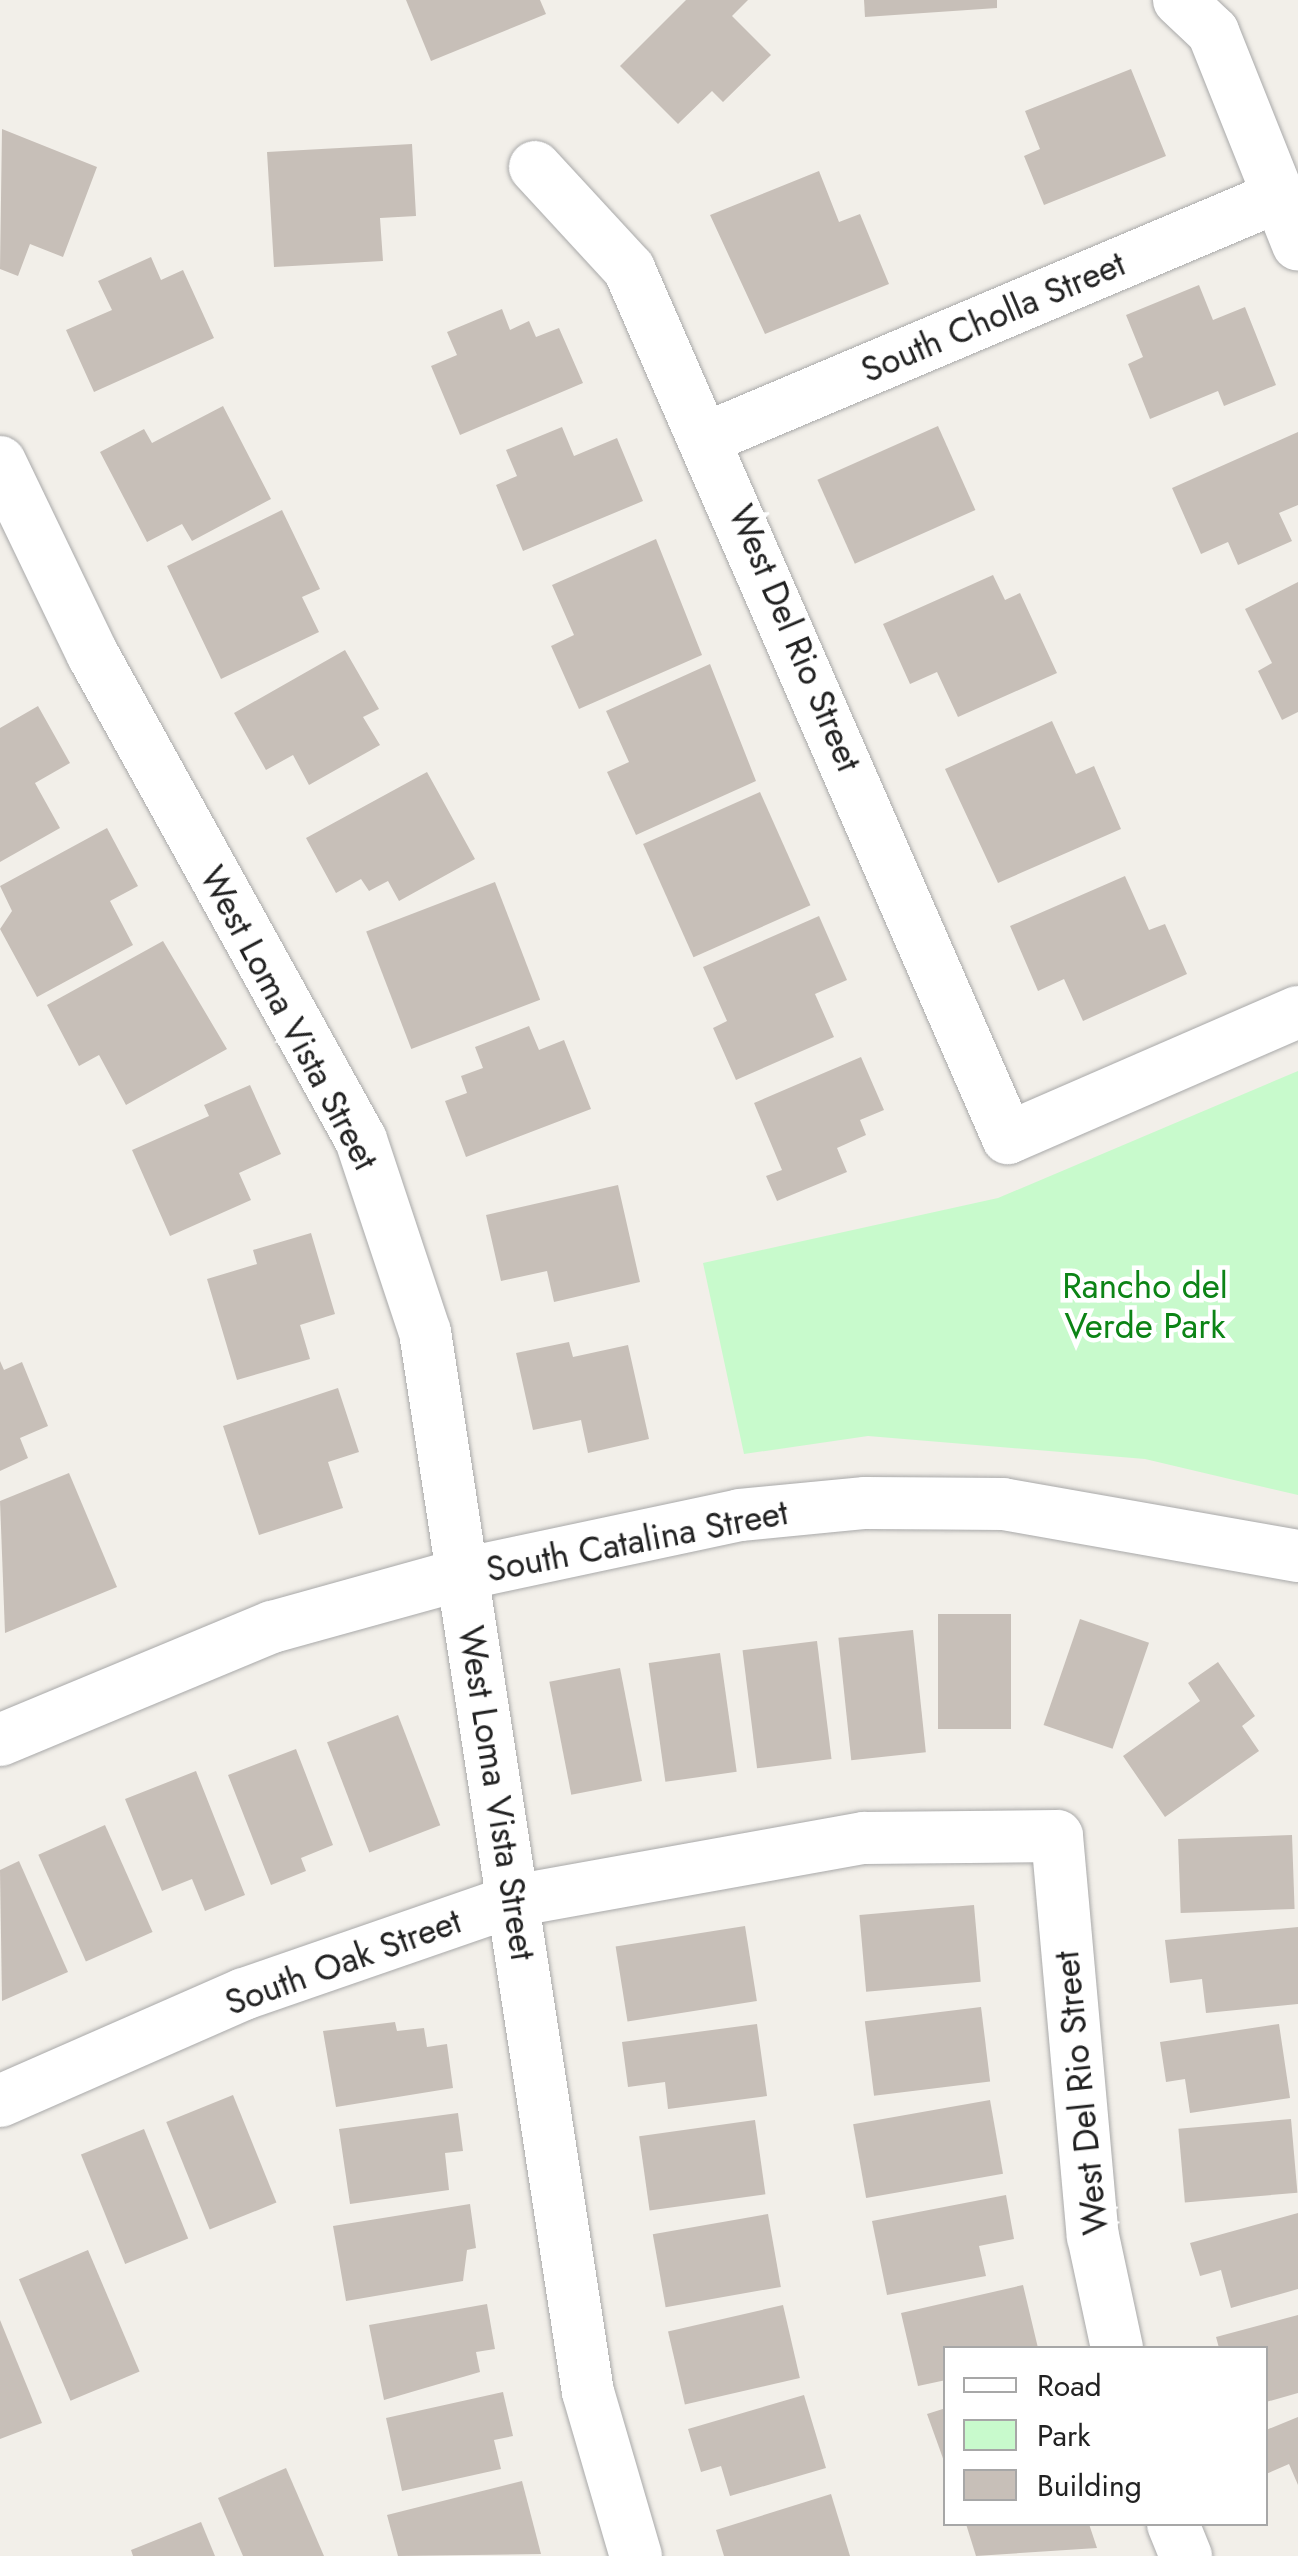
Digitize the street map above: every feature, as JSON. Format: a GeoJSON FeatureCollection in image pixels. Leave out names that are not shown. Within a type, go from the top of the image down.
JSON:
{"type":"FeatureCollection","features":[{"type":"Feature","properties":{"kind":"street"},"geometry":{"type":"LineString","coordinates":[[1179,0],[1213,32],[1298,245]]}},
{"type":"Feature","properties":{"kind":"street","name":"West Del Rio Street"},"geometry":{"type":"LineString","coordinates":[[534,167],[629,269],[709,437],[1008,1138],[1298,1012]]}},
{"type":"Feature","properties":{"kind":"street","name":"South Cholla Street"},"geometry":{"type":"LineString","coordinates":[[709,437],[1277,196]]}},
{"type":"Feature","properties":{"kind":"street","name":"West Loma Vista Street"},"geometry":{"type":"LineString","coordinates":[[0,462],[93,654],[361,1140],[425,1332],[588,2392],[636,2556]]}},
{"type":"Feature","properties":{"kind":"street","name":"South Catalina Street"},"geometry":{"type":"LineString","coordinates":[[0,1740],[272,1627],[463,1574],[740,1516],[865,1503],[1002,1504],[1298,1556]]}},
{"type":"Feature","properties":{"kind":"street","name":"West Del Rio Street"},"geometry":{"type":"LineString","coordinates":[[1056,1836],[1093,2236],[1117,2346]]}},
{"type":"Feature","properties":{"kind":"street","name":"South Oak Street"},"geometry":{"type":"LineString","coordinates":[[0,2101],[244,1994],[514,1902],[864,1838],[1056,1836]]}},
{"type":"Feature","properties":{"kind":"street"},"geometry":{"type":"LineString","coordinates":[[1174,2526],[1186,2556]]}},
{"type":"Feature","properties":{"kind":"green space","name":"Rancho del Verde Park"},"geometry":{"type":"Polygon","coordinates":[[[1298,1071],[1298,1495],[1145,1459],[868,1436],[744,1454],[703,1263],[998,1198],[1298,1071]]]}},
{"type":"Feature","properties":{"kind":"building"},"geometry":{"type":"Polygon","coordinates":[[[406,0],[540,0],[546,14],[431,61],[406,0]]]}},
{"type":"Feature","properties":{"kind":"building"},"geometry":{"type":"Polygon","coordinates":[[[686,0],[748,0],[732,16],[771,55],[723,102],[712,91],[678,124],[620,66],[686,0]]]}},
{"type":"Feature","properties":{"kind":"building"},"geometry":{"type":"Polygon","coordinates":[[[864,0],[997,0],[997,8],[865,17],[864,0]]]}},
{"type":"Feature","properties":{"kind":"building"},"geometry":{"type":"Polygon","coordinates":[[[1131,69],[1166,156],[1044,205],[1024,156],[1040,149],[1025,111],[1131,69]]]}},
{"type":"Feature","properties":{"kind":"building"},"geometry":{"type":"Polygon","coordinates":[[[2,129],[97,167],[63,257],[30,244],[18,276],[0,269],[2,129]]]}},
{"type":"Feature","properties":{"kind":"building"},"geometry":{"type":"Polygon","coordinates":[[[412,144],[416,216],[380,218],[383,261],[274,267],[267,152],[412,144]]]}},
{"type":"Feature","properties":{"kind":"building"},"geometry":{"type":"Polygon","coordinates":[[[819,171],[839,222],[860,214],[889,284],[765,334],[710,215],[819,171]]]}},
{"type":"Feature","properties":{"kind":"building"},"geometry":{"type":"Polygon","coordinates":[[[151,257],[161,280],[183,270],[214,338],[94,392],[66,330],[112,310],[98,281],[151,257]]]}},
{"type":"Feature","properties":{"kind":"building"},"geometry":{"type":"Polygon","coordinates":[[[1199,285],[1213,320],[1245,307],[1276,385],[1224,406],[1218,391],[1150,419],[1128,364],[1143,357],[1126,315],[1199,285]]]}},
{"type":"Feature","properties":{"kind":"building"},"geometry":{"type":"Polygon","coordinates":[[[502,309],[510,330],[529,321],[536,337],[559,328],[583,383],[460,435],[431,366],[457,355],[447,332],[502,309]]]}},
{"type":"Feature","properties":{"kind":"building"},"geometry":{"type":"Polygon","coordinates":[[[223,406],[271,499],[192,541],[182,524],[147,542],[100,452],[144,429],[152,443],[223,406]]]}},
{"type":"Feature","properties":{"kind":"building"},"geometry":{"type":"Polygon","coordinates":[[[938,426],[975,510],[855,564],[817,480],[938,426]]]}},
{"type":"Feature","properties":{"kind":"building"},"geometry":{"type":"Polygon","coordinates":[[[562,427],[574,456],[617,438],[643,501],[523,551],[496,485],[517,476],[506,450],[562,427]]]}},
{"type":"Feature","properties":{"kind":"building"},"geometry":{"type":"Polygon","coordinates":[[[1298,432],[1298,505],[1279,513],[1292,541],[1238,565],[1228,542],[1201,554],[1172,488],[1298,432]]]}},
{"type":"Feature","properties":{"kind":"building"},"geometry":{"type":"Polygon","coordinates":[[[282,510],[320,589],[302,597],[319,632],[221,679],[167,566],[282,510]]]}},
{"type":"Feature","properties":{"kind":"building"},"geometry":{"type":"Polygon","coordinates":[[[656,539],[702,655],[579,709],[551,646],[574,635],[552,585],[656,539]]]}},
{"type":"Feature","properties":{"kind":"building"},"geometry":{"type":"Polygon","coordinates":[[[993,575],[1005,600],[1020,593],[1057,673],[958,717],[937,672],[910,684],[883,624],[993,575]]]}},
{"type":"Feature","properties":{"kind":"building"},"geometry":{"type":"Polygon","coordinates":[[[1298,582],[1298,712],[1282,720],[1258,671],[1272,663],[1245,609],[1298,582]]]}},
{"type":"Feature","properties":{"kind":"building"},"geometry":{"type":"Polygon","coordinates":[[[345,650],[379,709],[363,717],[380,745],[309,785],[293,755],[266,770],[234,713],[345,650]]]}},
{"type":"Feature","properties":{"kind":"building"},"geometry":{"type":"Polygon","coordinates":[[[710,664],[756,781],[636,835],[607,772],[629,762],[606,711],[710,664]]]}},
{"type":"Feature","properties":{"kind":"building"},"geometry":{"type":"Polygon","coordinates":[[[38,706],[70,763],[35,783],[60,828],[0,862],[0,728],[38,706]]]}},
{"type":"Feature","properties":{"kind":"building"},"geometry":{"type":"Polygon","coordinates":[[[1052,721],[1076,774],[1094,766],[1121,829],[998,883],[945,769],[1052,721]]]}},
{"type":"Feature","properties":{"kind":"building"},"geometry":{"type":"Polygon","coordinates":[[[427,772],[475,859],[399,901],[388,881],[369,891],[361,879],[336,893],[306,838],[427,772]]]}},
{"type":"Feature","properties":{"kind":"building"},"geometry":{"type":"Polygon","coordinates":[[[760,792],[810,905],[694,957],[643,844],[760,792]]]}},
{"type":"Feature","properties":{"kind":"building"},"geometry":{"type":"Polygon","coordinates":[[[107,828],[138,886],[110,901],[133,945],[37,997],[0,929],[12,911],[0,886],[107,828]]]}},
{"type":"Feature","properties":{"kind":"building"},"geometry":{"type":"Polygon","coordinates":[[[1125,876],[1149,930],[1165,924],[1187,974],[1083,1021],[1064,979],[1038,991],[1010,926],[1125,876]]]}},
{"type":"Feature","properties":{"kind":"building"},"geometry":{"type":"Polygon","coordinates":[[[495,882],[540,1000],[411,1049],[366,931],[495,882]]]}},
{"type":"Feature","properties":{"kind":"building"},"geometry":{"type":"Polygon","coordinates":[[[819,916],[847,980],[815,994],[834,1037],[736,1080],[713,1028],[727,1021],[703,967],[819,916]]]}},
{"type":"Feature","properties":{"kind":"building"},"geometry":{"type":"Polygon","coordinates":[[[163,941],[227,1049],[126,1105],[99,1055],[79,1066],[47,1005],[163,941]]]}},
{"type":"Feature","properties":{"kind":"building"},"geometry":{"type":"Polygon","coordinates":[[[529,1026],[539,1050],[564,1040],[591,1109],[466,1157],[445,1101],[467,1093],[461,1076],[483,1068],[475,1047],[529,1026]]]}},
{"type":"Feature","properties":{"kind":"building"},"geometry":{"type":"Polygon","coordinates":[[[861,1057],[884,1110],[860,1120],[866,1135],[837,1148],[847,1172],[777,1201],[766,1176],[782,1170],[754,1103],[861,1057]]]}},
{"type":"Feature","properties":{"kind":"building"},"geometry":{"type":"Polygon","coordinates":[[[250,1085],[281,1154],[239,1173],[251,1200],[170,1236],[132,1150],[209,1116],[204,1105],[250,1085]]]}},
{"type":"Feature","properties":{"kind":"building"},"geometry":{"type":"Polygon","coordinates":[[[618,1185],[640,1282],[554,1302],[547,1271],[501,1281],[486,1215],[618,1185]]]}},
{"type":"Feature","properties":{"kind":"building"},"geometry":{"type":"Polygon","coordinates":[[[311,1233],[335,1314],[300,1325],[310,1359],[237,1380],[207,1279],[257,1264],[253,1250],[311,1233]]]}},
{"type":"Feature","properties":{"kind":"building"},"geometry":{"type":"Polygon","coordinates":[[[569,1342],[573,1357],[628,1345],[649,1439],[588,1453],[581,1420],[533,1430],[516,1353],[569,1342]]]}},
{"type":"Feature","properties":{"kind":"building"},"geometry":{"type":"Polygon","coordinates":[[[0,1361],[4,1370],[22,1362],[48,1426],[20,1438],[28,1458],[0,1471],[0,1361]]]}},
{"type":"Feature","properties":{"kind":"building"},"geometry":{"type":"Polygon","coordinates":[[[338,1388],[359,1452],[328,1462],[343,1508],[259,1535],[223,1426],[338,1388]]]}},
{"type":"Feature","properties":{"kind":"building"},"geometry":{"type":"Polygon","coordinates":[[[69,1473],[117,1587],[5,1633],[0,1501],[69,1473]]]}},
{"type":"Feature","properties":{"kind":"building"},"geometry":{"type":"Polygon","coordinates":[[[938,1614],[1011,1614],[1011,1729],[938,1729],[938,1614]]]}},
{"type":"Feature","properties":{"kind":"building"},"geometry":{"type":"Polygon","coordinates":[[[1080,1619],[1149,1643],[1113,1749],[1044,1725],[1080,1619]]]}},
{"type":"Feature","properties":{"kind":"building"},"geometry":{"type":"Polygon","coordinates":[[[913,1630],[926,1752],[851,1760],[838,1638],[913,1630]]]}},
{"type":"Feature","properties":{"kind":"building"},"geometry":{"type":"Polygon","coordinates":[[[817,1641],[832,1759],[757,1768],[743,1650],[817,1641]]]}},
{"type":"Feature","properties":{"kind":"building"},"geometry":{"type":"Polygon","coordinates":[[[720,1653],[737,1772],[665,1782],[649,1663],[720,1653]]]}},
{"type":"Feature","properties":{"kind":"building"},"geometry":{"type":"Polygon","coordinates":[[[1218,1662],[1255,1716],[1242,1726],[1259,1751],[1165,1817],[1123,1756],[1200,1701],[1188,1683],[1218,1662]]]}},
{"type":"Feature","properties":{"kind":"building"},"geometry":{"type":"Polygon","coordinates":[[[620,1668],[642,1781],[571,1795],[549,1682],[620,1668]]]}},
{"type":"Feature","properties":{"kind":"building"},"geometry":{"type":"Polygon","coordinates":[[[398,1715],[440,1825],[369,1852],[327,1742],[398,1715]]]}},
{"type":"Feature","properties":{"kind":"building"},"geometry":{"type":"Polygon","coordinates":[[[296,1749],[333,1845],[301,1858],[306,1871],[271,1885],[228,1775],[296,1749]]]}},
{"type":"Feature","properties":{"kind":"building"},"geometry":{"type":"Polygon","coordinates":[[[196,1771],[245,1895],[205,1911],[192,1879],[162,1891],[125,1799],[196,1771]]]}},
{"type":"Feature","properties":{"kind":"building"},"geometry":{"type":"Polygon","coordinates":[[[105,1825],[153,1932],[86,1962],[38,1855],[105,1825]]]}},
{"type":"Feature","properties":{"kind":"building"},"geometry":{"type":"Polygon","coordinates":[[[1292,1835],[1295,1909],[1181,1913],[1178,1839],[1292,1835]]]}},
{"type":"Feature","properties":{"kind":"building"},"geometry":{"type":"Polygon","coordinates":[[[19,1861],[68,1972],[2,2001],[0,1870],[19,1861]]]}},
{"type":"Feature","properties":{"kind":"building"},"geometry":{"type":"Polygon","coordinates":[[[974,1905],[981,1982],[866,1992],[859,1915],[974,1905]]]}},
{"type":"Feature","properties":{"kind":"building"},"geometry":{"type":"Polygon","coordinates":[[[745,1926],[757,2001],[628,2022],[616,1946],[745,1926]]]}},
{"type":"Feature","properties":{"kind":"building"},"geometry":{"type":"Polygon","coordinates":[[[1298,1927],[1298,2004],[1206,2013],[1202,1979],[1170,1983],[1165,1940],[1298,1927]]]}},
{"type":"Feature","properties":{"kind":"building"},"geometry":{"type":"Polygon","coordinates":[[[981,2007],[990,2081],[874,2096],[865,2021],[981,2007]]]}},
{"type":"Feature","properties":{"kind":"building"},"geometry":{"type":"Polygon","coordinates":[[[395,2022],[397,2031],[424,2028],[427,2047],[447,2044],[453,2088],[336,2107],[323,2031],[395,2022]]]}},
{"type":"Feature","properties":{"kind":"building"},"geometry":{"type":"Polygon","coordinates":[[[757,2024],[767,2096],[668,2109],[665,2082],[628,2087],[622,2042],[757,2024]]]}},
{"type":"Feature","properties":{"kind":"building"},"geometry":{"type":"Polygon","coordinates":[[[1279,2024],[1290,2098],[1190,2113],[1185,2079],[1166,2082],[1160,2042],[1279,2024]]]}},
{"type":"Feature","properties":{"kind":"building"},"geometry":{"type":"Polygon","coordinates":[[[233,2095],[276,2203],[210,2230],[166,2122],[233,2095]]]}},
{"type":"Feature","properties":{"kind":"building"},"geometry":{"type":"Polygon","coordinates":[[[990,2100],[1003,2174],[866,2198],[853,2124],[990,2100]]]}},
{"type":"Feature","properties":{"kind":"building"},"geometry":{"type":"Polygon","coordinates":[[[458,2113],[463,2151],[445,2153],[449,2190],[350,2204],[339,2129],[458,2113]]]}},
{"type":"Feature","properties":{"kind":"building"},"geometry":{"type":"Polygon","coordinates":[[[1291,2119],[1297,2193],[1185,2203],[1178,2129],[1291,2119]]]}},
{"type":"Feature","properties":{"kind":"building"},"geometry":{"type":"Polygon","coordinates":[[[755,2120],[765,2194],[650,2211],[639,2136],[755,2120]]]}},
{"type":"Feature","properties":{"kind":"building"},"geometry":{"type":"Polygon","coordinates":[[[144,2129],[188,2238],[125,2264],[81,2154],[144,2129]]]}},
{"type":"Feature","properties":{"kind":"building"},"geometry":{"type":"Polygon","coordinates":[[[1006,2195],[1014,2239],[979,2246],[986,2276],[887,2295],[872,2221],[1006,2195]]]}},
{"type":"Feature","properties":{"kind":"building"},"geometry":{"type":"Polygon","coordinates":[[[470,2204],[476,2248],[467,2250],[463,2281],[346,2301],[333,2226],[470,2204]]]}},
{"type":"Feature","properties":{"kind":"building"},"geometry":{"type":"Polygon","coordinates":[[[1298,2213],[1298,2289],[1231,2308],[1221,2270],[1200,2276],[1190,2243],[1298,2213]]]}},
{"type":"Feature","properties":{"kind":"building"},"geometry":{"type":"Polygon","coordinates":[[[768,2214],[781,2287],[666,2307],[653,2234],[768,2214]]]}},
{"type":"Feature","properties":{"kind":"building"},"geometry":{"type":"Polygon","coordinates":[[[88,2250],[140,2372],[71,2401],[19,2279],[88,2250]]]}},
{"type":"Feature","properties":{"kind":"building"},"geometry":{"type":"Polygon","coordinates":[[[1023,2285],[1038,2346],[943,2346],[943,2381],[918,2386],[901,2313],[1023,2285]]]}},
{"type":"Feature","properties":{"kind":"building"},"geometry":{"type":"Polygon","coordinates":[[[487,2304],[495,2349],[476,2352],[480,2372],[384,2400],[369,2325],[487,2304]]]}},
{"type":"Feature","properties":{"kind":"building"},"geometry":{"type":"Polygon","coordinates":[[[783,2305],[800,2378],[685,2405],[668,2332],[783,2305]]]}},
{"type":"Feature","properties":{"kind":"building"},"geometry":{"type":"Polygon","coordinates":[[[1298,2315],[1298,2393],[1268,2401],[1268,2346],[1218,2346],[1216,2337],[1298,2315]]]}},
{"type":"Feature","properties":{"kind":"building"},"geometry":{"type":"Polygon","coordinates":[[[0,2320],[42,2423],[0,2439],[0,2320]]]}},
{"type":"Feature","properties":{"kind":"building"},"geometry":{"type":"Polygon","coordinates":[[[503,2392],[513,2436],[494,2440],[501,2469],[402,2491],[386,2418],[503,2392]]]}},
{"type":"Feature","properties":{"kind":"building"},"geometry":{"type":"Polygon","coordinates":[[[804,2395],[826,2468],[730,2496],[721,2466],[701,2472],[688,2429],[804,2395]]]}},
{"type":"Feature","properties":{"kind":"building"},"geometry":{"type":"Polygon","coordinates":[[[943,2409],[943,2458],[927,2414],[943,2409]]]}},
{"type":"Feature","properties":{"kind":"building"},"geometry":{"type":"Polygon","coordinates":[[[1298,2417],[1298,2485],[1289,2464],[1268,2473],[1268,2429],[1298,2417]]]}},
{"type":"Feature","properties":{"kind":"building"},"geometry":{"type":"Polygon","coordinates":[[[286,2468],[324,2556],[243,2556],[218,2498],[286,2468]]]}},
{"type":"Feature","properties":{"kind":"building"},"geometry":{"type":"Polygon","coordinates":[[[522,2481],[541,2554],[398,2556],[387,2515],[522,2481]]]}},
{"type":"Feature","properties":{"kind":"building"},"geometry":{"type":"Polygon","coordinates":[[[831,2494],[850,2556],[724,2556],[716,2530],[831,2494]]]}},
{"type":"Feature","properties":{"kind":"building"},"geometry":{"type":"Polygon","coordinates":[[[201,2522],[215,2556],[133,2556],[131,2550],[201,2522]]]}},
{"type":"Feature","properties":{"kind":"building"},"geometry":{"type":"Polygon","coordinates":[[[967,2526],[1090,2526],[1097,2548],[976,2556],[967,2526]]]}}]}
